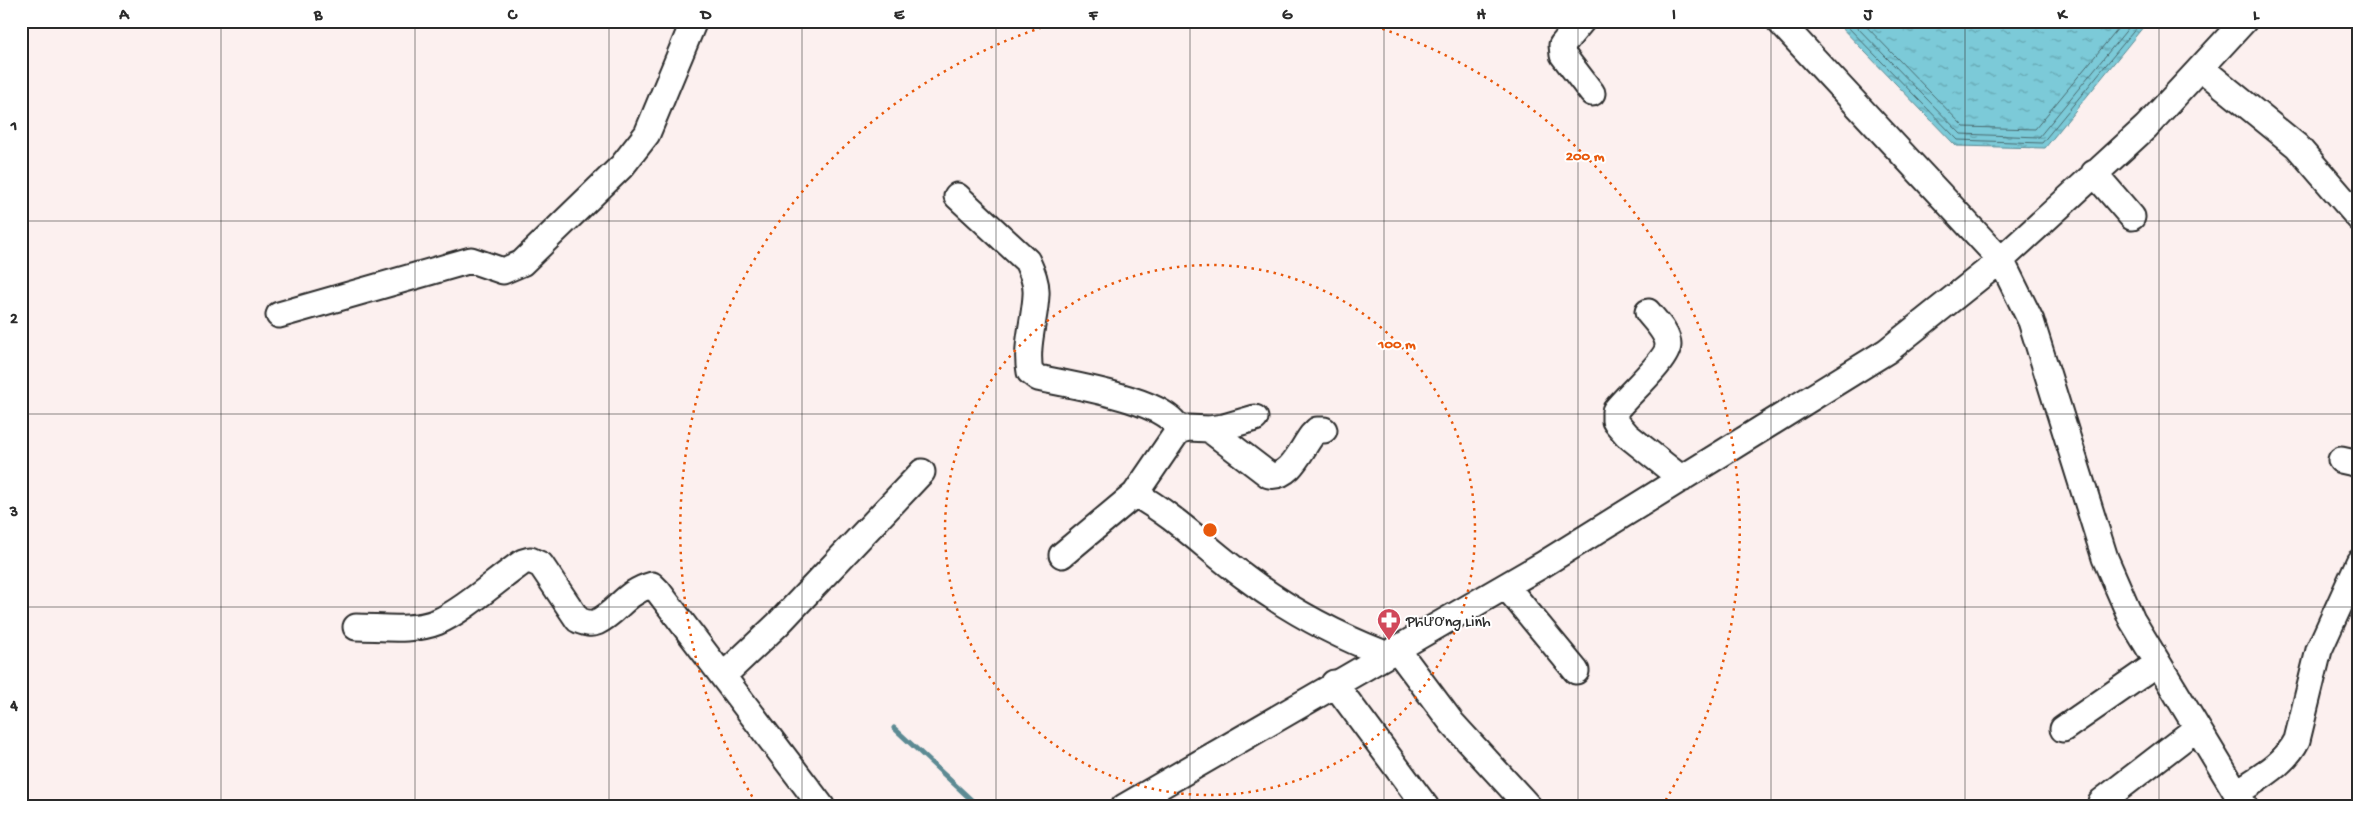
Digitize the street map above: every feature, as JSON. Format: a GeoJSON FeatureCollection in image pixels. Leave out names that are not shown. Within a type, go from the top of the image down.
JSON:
{"type":"FeatureCollection","features":[{"type":"Feature","properties":{"kind":"street"},"geometry":{"type":"LineString","coordinates":[[280,315],[471,260],[503,271],[522,263],[622,166],[647,134],[694,21]]}},
{"type":"Feature","properties":{"kind":"street"},"geometry":{"type":"LineString","coordinates":[[1582,21],[1562,45],[1563,55],[1592,93]]}},
{"type":"Feature","properties":{"kind":"street"},"geometry":{"type":"LineString","coordinates":[[1779,21],[2001,260],[2031,321],[2105,558],[2132,620],[2242,799],[2285,759],[2297,740],[2318,650],[2359,562]]}},
{"type":"Feature","properties":{"kind":"street"},"geometry":{"type":"LineString","coordinates":[[1124,807],[1334,683],[1506,586],[1887,351],[2001,260],[2146,127],[2244,21]]}},
{"type":"Feature","properties":{"kind":"street"},"geometry":{"type":"LineString","coordinates":[[2201,68],[2297,146],[2359,218]]}},
{"type":"Feature","properties":{"kind":"street"},"geometry":{"type":"LineString","coordinates":[[2094,173],[2132,217]]}},
{"type":"Feature","properties":{"kind":"street"},"geometry":{"type":"LineString","coordinates":[[957,196],[1027,261],[1033,274],[1036,295],[1029,350],[1030,372],[1038,378],[1136,401],[1163,411],[1174,420],[1178,431]]}},
{"type":"Feature","properties":{"kind":"street"},"geometry":{"type":"LineString","coordinates":[[1648,312],[1664,333],[1668,346],[1664,358],[1615,411],[1615,421],[1627,436],[1682,479]]}},
{"type":"Feature","properties":{"kind":"street"},"geometry":{"type":"LineString","coordinates":[[1062,555],[1135,494],[1178,431],[1188,428],[1209,429],[1224,427],[1255,418]]}},
{"type":"Feature","properties":{"kind":"street"},"geometry":{"type":"LineString","coordinates":[[1209,429],[1269,475],[1276,476],[1285,474],[1312,434],[1317,430],[1324,430]]}},
{"type":"Feature","properties":{"kind":"street"},"geometry":{"type":"LineString","coordinates":[[724,675],[778,624],[922,472]]}},
{"type":"Feature","properties":{"kind":"street"},"geometry":{"type":"LineString","coordinates":[[1135,494],[1154,505],[1253,583],[1314,621],[1349,640],[1391,651],[1452,723],[1529,807]]}},
{"type":"Feature","properties":{"kind":"street"},"geometry":{"type":"LineString","coordinates":[[356,627],[413,627],[436,622],[457,610],[523,562],[530,560],[541,564],[578,620],[588,624],[596,622],[638,589],[652,586],[658,590],[724,675],[822,807]]}},
{"type":"Feature","properties":{"kind":"street"},"geometry":{"type":"LineString","coordinates":[[1506,586],[1576,671]]}},
{"type":"Feature","properties":{"kind":"street"},"geometry":{"type":"LineString","coordinates":[[2063,729],[2158,663]]}},
{"type":"Feature","properties":{"kind":"street"},"geometry":{"type":"LineString","coordinates":[[1334,683],[1426,807]]}},
{"type":"Feature","properties":{"kind":"street"},"geometry":{"type":"LineString","coordinates":[[2101,802],[2197,728]]}},
{"type":"Feature","properties":{"kind":"water"},"geometry":{"type":"Polygon","coordinates":[[[1835,21],[2148,21],[2045,148],[1956,146],[1835,21]]]}},
{"type":"Feature","properties":{"kind":"waterway"},"geometry":{"type":"LineString","coordinates":[[894,728],[979,807]]}},
{"type":"Feature","properties":{"kind":"place","name":"Phương Linh"},"geometry":{"type":"Point","coordinates":[1389,641]}}]}
